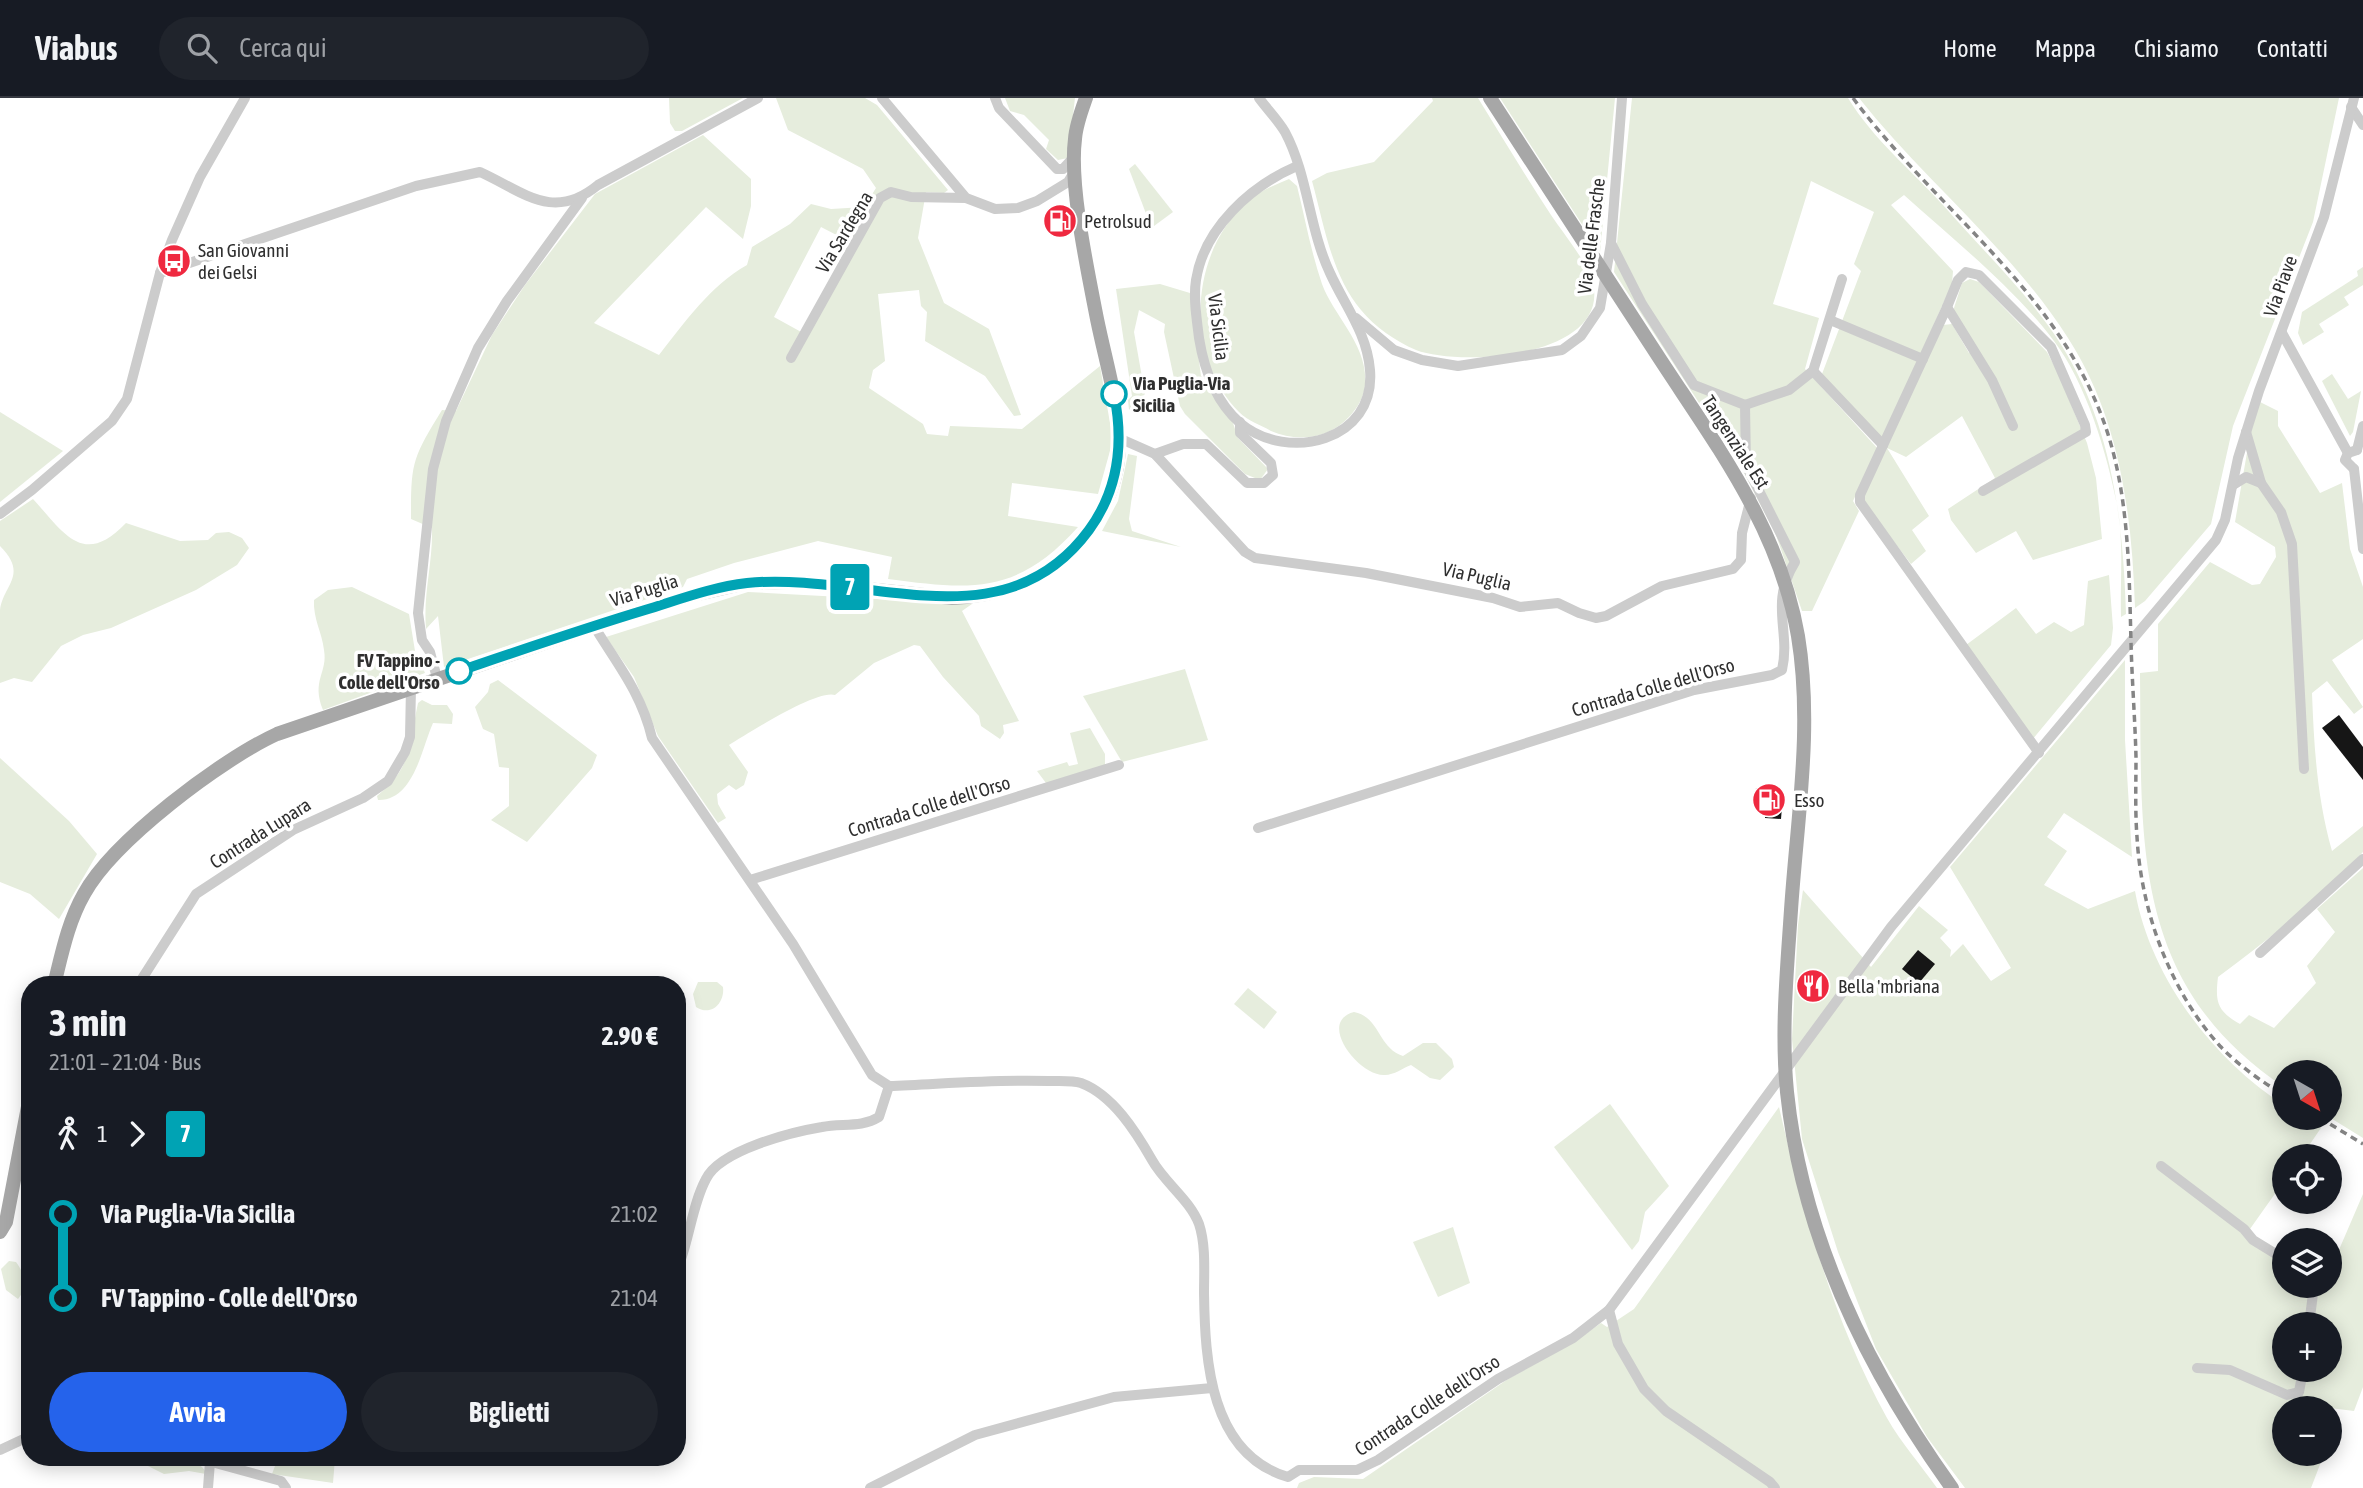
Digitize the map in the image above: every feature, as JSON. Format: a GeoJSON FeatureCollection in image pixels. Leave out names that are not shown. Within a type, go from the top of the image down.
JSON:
{"type":"FeatureCollection","features":[{"type":"Feature","properties":{"kind":"main road","name":"Tangenziale Est"},"geometry":{"type":"LineString","coordinates":[[1490,98],[1750,497],[1785,581],[1798,637],[1803,682],[1803,771],[1794,857],[1784,1010],[1787,1090],[1807,1191],[1822,1247],[1857,1331],[1897,1405],[1952,1488]]}},
{"type":"Feature","properties":{"kind":"main road","name":"Via Puglia"},"geometry":{"type":"LineString","coordinates":[[1085,102],[1081,169],[1106,318],[1107,355]]}},
{"type":"Feature","properties":{"kind":"main road","name":"Via Puglia"},"geometry":{"type":"LineString","coordinates":[[56,976],[64,940],[85,891],[99,872],[167,808],[252,746],[437,678],[689,596],[746,583],[800,582],[952,598],[995,593],[1018,585],[1066,555],[1096,520],[1109,494],[1121,439],[1107,355],[1097,320],[1074,173],[1077,125],[1085,102]]}},
{"type":"Feature","properties":{"kind":"main road"},"geometry":{"type":"LineString","coordinates":[[0,1232],[6,1223],[21,1144]]}},
{"type":"Feature","properties":{"kind":"street"},"geometry":{"type":"LineString","coordinates":[[0,514],[32,490],[118,413],[127,399],[160,273],[200,177],[245,98]]}},
{"type":"Feature","properties":{"kind":"street"},"geometry":{"type":"LineString","coordinates":[[437,678],[430,652],[422,640],[418,613],[433,468],[446,421],[478,348],[508,300],[582,198],[609,178],[758,98]]}},
{"type":"Feature","properties":{"kind":"street"},"geometry":{"type":"LineString","coordinates":[[882,98],[966,198]]}},
{"type":"Feature","properties":{"kind":"street"},"geometry":{"type":"LineString","coordinates":[[995,98],[999,108],[1057,169],[1063,169],[1074,157]]}},
{"type":"Feature","properties":{"kind":"street","name":"Via Sicilia"},"geometry":{"type":"LineString","coordinates":[[1259,98],[1285,132],[1297,166],[1329,271],[1356,317],[1370,370],[1366,404],[1351,425],[1323,441],[1292,444],[1260,434],[1240,422],[1208,376],[1197,320],[1195,282],[1208,248],[1240,200],[1255,188],[1297,166]]}},
{"type":"Feature","properties":{"kind":"street","name":"Via delle Frasche"},"geometry":{"type":"LineString","coordinates":[[1356,317],[1394,350],[1422,360],[1458,366],[1562,350],[1581,336],[1600,308],[1611,243],[1622,98]]}},
{"type":"Feature","properties":{"kind":"street"},"geometry":{"type":"LineString","coordinates":[[2352,102],[2363,125]]}},
{"type":"Feature","properties":{"kind":"street","name":"Via Piave"},"geometry":{"type":"LineString","coordinates":[[1854,978],[1899,917],[2216,540],[2225,520],[2246,432],[2324,217],[2352,102]]}},
{"type":"Feature","properties":{"kind":"street"},"geometry":{"type":"LineString","coordinates":[[1074,173],[1082,141]]}},
{"type":"Feature","properties":{"kind":"street"},"geometry":{"type":"LineString","coordinates":[[1053,191],[1068,173],[1074,157]]}},
{"type":"Feature","properties":{"kind":"street"},"geometry":{"type":"LineString","coordinates":[[160,273],[416,186],[480,172],[521,195],[545,203],[582,198]]}},
{"type":"Feature","properties":{"kind":"street","name":"Via Sardegna"},"geometry":{"type":"LineString","coordinates":[[791,358],[880,198],[891,191],[911,197],[966,198],[995,209],[1018,208],[1068,182],[1074,173]]}},
{"type":"Feature","properties":{"kind":"street"},"geometry":{"type":"LineString","coordinates":[[1053,191],[1072,188],[1079,205]]}},
{"type":"Feature","properties":{"kind":"street"},"geometry":{"type":"LineString","coordinates":[[1611,243],[1642,304],[1694,386],[1745,405],[1789,390],[1813,371],[1842,279]]}},
{"type":"Feature","properties":{"kind":"street"},"geometry":{"type":"LineString","coordinates":[[1983,491],[2087,432],[2069,383],[2051,347],[1979,275],[1966,272],[1958,280],[1860,495],[1860,502],[2039,753]]}},
{"type":"Feature","properties":{"kind":"street"},"geometry":{"type":"LineString","coordinates":[[1947,307],[1992,380],[2013,426]]}},
{"type":"Feature","properties":{"kind":"street"},"geometry":{"type":"LineString","coordinates":[[1830,320],[1923,359]]}},
{"type":"Feature","properties":{"kind":"street"},"geometry":{"type":"LineString","coordinates":[[2282,333],[2356,453]]}},
{"type":"Feature","properties":{"kind":"street"},"geometry":{"type":"LineString","coordinates":[[1813,371],[1883,445]]}},
{"type":"Feature","properties":{"kind":"street","name":"Contrada Colle dell'Orso"},"geometry":{"type":"LineString","coordinates":[[1258,828],[1694,690],[1772,675],[1782,670],[1784,657],[1781,602],[1788,574],[1795,562],[1746,465],[1745,405]]}},
{"type":"Feature","properties":{"kind":"street"},"geometry":{"type":"LineString","coordinates":[[1155,454],[1183,444],[1206,444],[1247,483],[1264,483],[1273,475],[1271,463],[1240,433],[1240,422]]}},
{"type":"Feature","properties":{"kind":"street"},"geometry":{"type":"LineString","coordinates":[[2362,543],[2358,466],[2346,463],[2356,453],[2363,426]]}},
{"type":"Feature","properties":{"kind":"street"},"geometry":{"type":"LineString","coordinates":[[2246,432],[2257,476]]}},
{"type":"Feature","properties":{"kind":"street","name":"Via Puglia"},"geometry":{"type":"LineString","coordinates":[[1121,439],[1155,454],[1245,552],[1255,558],[1366,573],[1493,598],[1520,607],[1558,603],[1596,618],[1606,616],[1662,586],[1733,569],[1741,560],[1742,533],[1755,482]]}},
{"type":"Feature","properties":{"kind":"street"},"geometry":{"type":"LineString","coordinates":[[2238,458],[2257,476],[2281,512],[2292,544],[2304,769]]}},
{"type":"Feature","properties":{"kind":"street"},"geometry":{"type":"LineString","coordinates":[[2233,485],[2239,480],[2257,476]]}},
{"type":"Feature","properties":{"kind":"street"},"geometry":{"type":"LineString","coordinates":[[594,626],[633,683],[652,738],[750,880],[822,991],[864,1065],[889,1086],[879,1117],[867,1124],[824,1126],[786,1135],[718,1164],[705,1181],[686,1246]]}},
{"type":"Feature","properties":{"kind":"street","name":"Contrada Lupara"},"geometry":{"type":"LineString","coordinates":[[144,976],[196,894],[293,830],[363,797],[388,780],[405,752],[410,737],[411,687]]}},
{"type":"Feature","properties":{"kind":"street","name":"Contrada Colle dell'Orso"},"geometry":{"type":"LineString","coordinates":[[750,880],[1119,765]]}},
{"type":"Feature","properties":{"kind":"street"},"geometry":{"type":"LineString","coordinates":[[2260,953],[2363,859]]}},
{"type":"Feature","properties":{"kind":"street","name":"Contrada Colle dell'Orso"},"geometry":{"type":"LineString","coordinates":[[889,1086],[1030,1080],[1080,1082],[1102,1096],[1135,1130],[1158,1172],[1199,1224],[1203,1258],[1205,1337],[1212,1388],[1233,1439],[1287,1483],[1298,1470],[1357,1471],[1378,1460],[1497,1379],[1573,1338],[1609,1310],[1854,978]]}},
{"type":"Feature","properties":{"kind":"street"},"geometry":{"type":"LineString","coordinates":[[2161,1166],[2244,1229],[2253,1240],[2272,1252]]}},
{"type":"Feature","properties":{"kind":"street"},"geometry":{"type":"LineString","coordinates":[[1609,1310],[1612,1314],[1610,1325],[1618,1344],[1644,1389],[1667,1411],[1775,1488]]}},
{"type":"Feature","properties":{"kind":"street"},"geometry":{"type":"LineString","coordinates":[[2197,1368],[2230,1370],[2287,1395],[2299,1392],[2301,1382]]}},
{"type":"Feature","properties":{"kind":"street"},"geometry":{"type":"LineString","coordinates":[[870,1488],[975,1435],[1114,1396],[1212,1388]]}},
{"type":"Feature","properties":{"kind":"street"},"geometry":{"type":"LineString","coordinates":[[0,1450],[21,1440]]}},
{"type":"Feature","properties":{"kind":"street"},"geometry":{"type":"LineString","coordinates":[[208,1488],[210,1466]]}},
{"type":"Feature","properties":{"kind":"street"},"geometry":{"type":"LineString","coordinates":[[225,1466],[281,1481],[286,1488]]}},
{"type":"Feature","properties":{"kind":"green space"},"geometry":{"type":"Polygon","coordinates":[[[669,98],[743,98],[682,131],[675,131],[670,123],[669,98]]]}},
{"type":"Feature","properties":{"kind":"green space"},"geometry":{"type":"Polygon","coordinates":[[[776,98],[865,98],[877,105],[948,190],[944,193],[926,192],[918,238],[944,303],[989,329],[1021,415],[1014,416],[985,376],[925,341],[927,312],[921,306],[919,290],[878,294],[885,361],[873,370],[869,388],[923,424],[927,434],[948,436],[950,426],[1022,429],[1100,366],[1113,440],[1098,494],[1012,483],[1008,516],[1078,527],[1056,549],[1034,565],[992,583],[969,585],[888,579],[892,557],[818,541],[734,563],[687,579],[683,587],[444,667],[438,616],[426,629],[432,528],[411,519],[415,462],[424,440],[442,410],[456,411],[492,335],[525,285],[595,194],[703,135],[751,179],[751,206],[743,239],[706,207],[594,323],[659,355],[710,294],[747,265],[752,247],[790,224],[811,204],[831,209],[864,207],[876,188],[863,169],[788,130],[776,98]],[[821,227],[774,317],[803,333],[852,243],[821,227]]]}},
{"type":"Feature","properties":{"kind":"green space"},"geometry":{"type":"Polygon","coordinates":[[[1005,98],[1075,98],[1068,158],[1058,160],[1046,149],[1049,140],[1024,115],[1010,111],[1005,98]]]}},
{"type":"Feature","properties":{"kind":"green space"},"geometry":{"type":"Polygon","coordinates":[[[1432,98],[1478,98],[1586,266],[1593,283],[1592,308],[1579,328],[1556,342],[1527,351],[1496,356],[1437,355],[1416,350],[1393,338],[1373,322],[1361,310],[1342,281],[1335,265],[1312,181],[1327,173],[1374,162],[1433,101],[1432,98]]]}},
{"type":"Feature","properties":{"kind":"green space"},"geometry":{"type":"Polygon","coordinates":[[[1500,98],[1615,98],[1600,252],[1500,98]]]}},
{"type":"Feature","properties":{"kind":"green space"},"geometry":{"type":"Polygon","coordinates":[[[1632,98],[1848,98],[1881,141],[2019,289],[2060,343],[2092,406],[2103,440],[2117,503],[2094,419],[2076,377],[2054,341],[2021,302],[1904,195],[1891,205],[1953,271],[1952,284],[1882,440],[1822,374],[1861,271],[1854,264],[1874,212],[1811,181],[1773,304],[1819,318],[1805,369],[1878,449],[1853,501],[1859,511],[1812,611],[1802,611],[1776,535],[1742,469],[1614,272],[1632,98]]]}},
{"type":"Feature","properties":{"kind":"green space"},"geometry":{"type":"Polygon","coordinates":[[[1859,98],[2339,98],[2313,222],[2233,426],[2211,524],[2145,601],[2135,608],[2131,538],[2120,468],[2100,401],[2086,369],[2046,306],[2021,275],[1911,158],[1859,98]]]}},
{"type":"Feature","properties":{"kind":"green space"},"geometry":{"type":"Polygon","coordinates":[[[1135,164],[1173,212],[1154,226],[1150,224],[1129,169],[1135,164]]]}},
{"type":"Feature","properties":{"kind":"green space"},"geometry":{"type":"Polygon","coordinates":[[[1289,179],[1297,186],[1322,284],[1356,344],[1365,371],[1364,391],[1359,403],[1342,424],[1322,434],[1305,437],[1271,431],[1239,412],[1221,389],[1209,363],[1202,335],[1204,276],[1228,223],[1247,202],[1262,191],[1289,179]]]}},
{"type":"Feature","properties":{"kind":"green space"},"geometry":{"type":"Polygon","coordinates":[[[2363,267],[2363,285],[2344,297],[2349,305],[2319,324],[2324,332],[2303,345],[2298,333],[2302,312],[2358,276],[2357,271],[2363,267]]]}},
{"type":"Feature","properties":{"kind":"green space"},"geometry":{"type":"Polygon","coordinates":[[[1970,279],[1979,282],[2047,352],[2058,373],[2087,443],[2096,478],[2102,539],[2033,560],[2016,531],[1976,553],[1951,520],[1948,509],[1995,478],[1962,416],[1906,457],[1887,448],[1929,516],[1912,530],[1926,551],[1911,564],[1865,504],[1864,496],[1943,325],[1952,324],[1969,353],[1976,348],[1953,311],[1962,283],[1970,279]]]}},
{"type":"Feature","properties":{"kind":"green space"},"geometry":{"type":"Polygon","coordinates":[[[1160,284],[1190,293],[1201,376],[1232,420],[1238,438],[1268,469],[1260,480],[1245,474],[1185,414],[1180,406],[1164,332],[1165,324],[1139,310],[1134,332],[1145,394],[1129,410],[1128,400],[1132,396],[1116,289],[1160,284]]]}},
{"type":"Feature","properties":{"kind":"green space"},"geometry":{"type":"Polygon","coordinates":[[[2332,374],[2348,399],[2361,391],[2350,436],[2322,381],[2332,374]]]}},
{"type":"Feature","properties":{"kind":"green space"},"geometry":{"type":"Polygon","coordinates":[[[2260,402],[2278,411],[2278,426],[2320,493],[2342,483],[2350,549],[2363,587],[2363,639],[2332,660],[2363,707],[2354,714],[2327,681],[2312,693],[2314,733],[2320,792],[2332,851],[2363,826],[2363,852],[2294,918],[2218,977],[2217,993],[2222,1010],[2240,1024],[2249,1015],[2274,1028],[2316,983],[2307,966],[2335,932],[2317,909],[2363,868],[2363,1138],[2342,1125],[2342,1060],[2272,1060],[2272,1077],[2233,1046],[2196,1002],[2171,954],[2155,904],[2146,850],[2142,794],[2140,673],[2158,671],[2158,624],[2210,562],[2252,585],[2260,584],[2276,557],[2275,547],[2235,522],[2253,418],[2260,402]]]}},
{"type":"Feature","properties":{"kind":"green space"},"geometry":{"type":"Polygon","coordinates":[[[0,412],[63,451],[0,502],[0,412]]]}},
{"type":"Feature","properties":{"kind":"green space"},"geometry":{"type":"Polygon","coordinates":[[[1128,454],[1137,456],[1129,519],[1132,531],[1181,547],[1102,531],[1118,501],[1128,454]]]}},
{"type":"Feature","properties":{"kind":"green space"},"geometry":{"type":"Polygon","coordinates":[[[33,499],[65,533],[75,541],[86,544],[98,543],[126,523],[180,541],[208,540],[216,533],[229,532],[242,538],[249,548],[237,565],[196,590],[111,628],[83,635],[61,646],[32,682],[14,678],[0,683],[0,610],[14,572],[13,565],[0,546],[0,521],[33,499]]]}},
{"type":"Feature","properties":{"kind":"green space"},"geometry":{"type":"Polygon","coordinates":[[[2120,533],[2126,614],[2121,617],[2121,561],[2120,533]]]}},
{"type":"Feature","properties":{"kind":"green space"},"geometry":{"type":"Polygon","coordinates":[[[2109,575],[2113,628],[2111,645],[2032,740],[1966,645],[2016,608],[2036,634],[2054,622],[2071,632],[2084,625],[2088,581],[2109,575]]]}},
{"type":"Feature","properties":{"kind":"green space"},"geometry":{"type":"Polygon","coordinates":[[[352,587],[409,614],[415,651],[425,673],[323,710],[319,684],[325,658],[314,600],[328,590],[352,587]]]}},
{"type":"Feature","properties":{"kind":"green space"},"geometry":{"type":"Polygon","coordinates":[[[748,592],[972,604],[962,611],[1019,721],[1003,725],[1004,733],[1000,739],[981,726],[979,716],[943,677],[920,646],[914,645],[874,663],[835,695],[826,695],[798,705],[729,745],[748,772],[744,785],[736,790],[729,785],[717,794],[718,804],[726,818],[718,823],[658,736],[634,677],[606,637],[748,592]]]}},
{"type":"Feature","properties":{"kind":"green space"},"geometry":{"type":"Polygon","coordinates":[[[2125,660],[2125,740],[2132,857],[2064,813],[2047,837],[2067,851],[2044,885],[2088,909],[2135,891],[2154,954],[2188,1013],[2232,1064],[2272,1096],[2272,1130],[2320,1130],[2310,1144],[2272,1144],[2272,1198],[2245,1236],[2272,1255],[2272,1298],[2342,1298],[2342,1243],[2363,1194],[2363,1387],[2354,1411],[2342,1410],[2342,1396],[2272,1396],[2272,1466],[2319,1466],[2311,1488],[1965,1488],[1927,1437],[1876,1349],[1838,1252],[1802,1139],[1792,1039],[1798,925],[1803,890],[1871,967],[1919,906],[1948,930],[1940,938],[1951,950],[1950,957],[1963,944],[1991,981],[2011,968],[1950,867],[2125,660]]]}},
{"type":"Feature","properties":{"kind":"green space"},"geometry":{"type":"Polygon","coordinates":[[[1185,669],[1208,740],[1122,762],[1083,696],[1185,669]]]}},
{"type":"Feature","properties":{"kind":"green space"},"geometry":{"type":"Polygon","coordinates":[[[498,680],[597,755],[592,768],[527,842],[491,820],[509,806],[509,768],[499,767],[494,734],[483,729],[475,707],[488,692],[490,684],[498,680]]]}},
{"type":"Feature","properties":{"kind":"green space"},"geometry":{"type":"Polygon","coordinates":[[[422,700],[432,705],[447,705],[453,714],[452,724],[433,723],[415,771],[408,782],[400,792],[390,798],[378,800],[377,796],[397,775],[408,754],[418,703],[422,700]]]}},
{"type":"Feature","properties":{"kind":"green space"},"geometry":{"type":"Polygon","coordinates":[[[1090,728],[1105,754],[1105,768],[1046,783],[1037,771],[1067,762],[1069,766],[1078,764],[1070,733],[1090,728]]]}},
{"type":"Feature","properties":{"kind":"green space"},"geometry":{"type":"Polygon","coordinates":[[[0,758],[69,821],[97,854],[59,919],[30,894],[0,882],[0,758]]]}},
{"type":"Feature","properties":{"kind":"green space"},"geometry":{"type":"Polygon","coordinates":[[[698,982],[717,982],[723,987],[722,998],[716,1007],[702,1010],[696,1007],[693,994],[698,982]]]}},
{"type":"Feature","properties":{"kind":"green space"},"geometry":{"type":"Polygon","coordinates":[[[1248,988],[1277,1012],[1264,1029],[1234,1004],[1248,988]]]}},
{"type":"Feature","properties":{"kind":"green space"},"geometry":{"type":"Polygon","coordinates":[[[1354,1012],[1369,1020],[1395,1052],[1403,1056],[1423,1043],[1436,1043],[1452,1059],[1454,1067],[1440,1080],[1430,1078],[1411,1065],[1388,1075],[1375,1073],[1364,1067],[1346,1048],[1339,1026],[1343,1018],[1354,1012]]]}},
{"type":"Feature","properties":{"kind":"green space"},"geometry":{"type":"Polygon","coordinates":[[[1610,1104],[1669,1186],[1645,1212],[1639,1241],[1632,1250],[1554,1147],[1610,1104]]]}},
{"type":"Feature","properties":{"kind":"green space"},"geometry":{"type":"Polygon","coordinates":[[[1779,1107],[1810,1227],[1851,1343],[1887,1418],[1937,1488],[1297,1488],[1299,1483],[1314,1477],[1363,1479],[1508,1379],[1574,1342],[1601,1323],[1607,1327],[1634,1309],[1779,1107]]]}},
{"type":"Feature","properties":{"kind":"green space"},"geometry":{"type":"Polygon","coordinates":[[[1453,1227],[1470,1283],[1438,1297],[1413,1242],[1453,1227]]]}},
{"type":"Feature","properties":{"kind":"green space"},"geometry":{"type":"Polygon","coordinates":[[[9,1261],[16,1262],[21,1270],[21,1294],[18,1299],[6,1290],[1,1269],[9,1261]]]}},
{"type":"Feature","properties":{"kind":"green space"},"geometry":{"type":"Polygon","coordinates":[[[148,1466],[200,1466],[206,1474],[189,1471],[164,1474],[148,1466]]]}},
{"type":"Feature","properties":{"kind":"green space"},"geometry":{"type":"Polygon","coordinates":[[[275,1466],[334,1466],[333,1483],[272,1474],[275,1466]]]}},
{"type":"Feature","properties":{"kind":"building"},"geometry":{"type":"Polygon","coordinates":[[[2339,715],[2363,747],[2363,780],[2322,728],[2339,715]]]}},
{"type":"Feature","properties":{"kind":"building","name":"Esso"},"geometry":{"type":"Polygon","coordinates":[[[1756,788],[1765,789],[1765,793],[1783,795],[1781,819],[1765,818],[1766,805],[1755,804],[1756,788]]]}},
{"type":"Feature","properties":{"kind":"building"},"geometry":{"type":"Polygon","coordinates":[[[1918,950],[1935,964],[1919,983],[1902,969],[1918,950]]]}},
{"type":"Feature","properties":{"kind":"building","name":"Bella 'mbriana"},"geometry":{"type":"Polygon","coordinates":[[[1817,972],[1825,978],[1808,1000],[1801,995],[1817,972]]]}},
{"type":"Feature","properties":{"kind":"railway"},"geometry":{"type":"LineString","coordinates":[[1853,98],[1919,175],[2023,287],[2081,370],[2102,417],[2118,472],[2126,528],[2136,743],[2137,837],[2152,921],[2173,975],[2202,1024],[2234,1060],[2272,1087]]}},
{"type":"Feature","properties":{"kind":"railway"},"geometry":{"type":"LineString","coordinates":[[2340,1130],[2363,1144]]}},
{"type":"Feature","properties":{"kind":"bus line","name":"7"},"geometry":{"type":"LineString","coordinates":[[459,671],[689,596],[746,583],[800,582],[952,598],[995,593],[1018,585],[1044,572],[1066,555],[1096,520],[1109,494],[1119,459],[1121,439],[1114,394]]}},
{"type":"Feature","properties":{"kind":"place","name":"Petrolsud"},"geometry":{"type":"Point","coordinates":[1060,221]}},
{"type":"Feature","properties":{"kind":"place","name":"San Giovanni dei Gelsi"},"geometry":{"type":"Point","coordinates":[174,261]}},
{"type":"Feature","properties":{"kind":"place","name":"Via Puglia-Via Sicilia"},"geometry":{"type":"Point","coordinates":[1114,394]}},
{"type":"Feature","properties":{"kind":"place","name":"FV Tappino - Colle dell'Orso"},"geometry":{"type":"Point","coordinates":[459,671]}},
{"type":"Feature","properties":{"kind":"place","name":"Esso"},"geometry":{"type":"Point","coordinates":[1769,800]}},
{"type":"Feature","properties":{"kind":"place","name":"Bella 'mbriana"},"geometry":{"type":"Point","coordinates":[1813,986]}}]}
